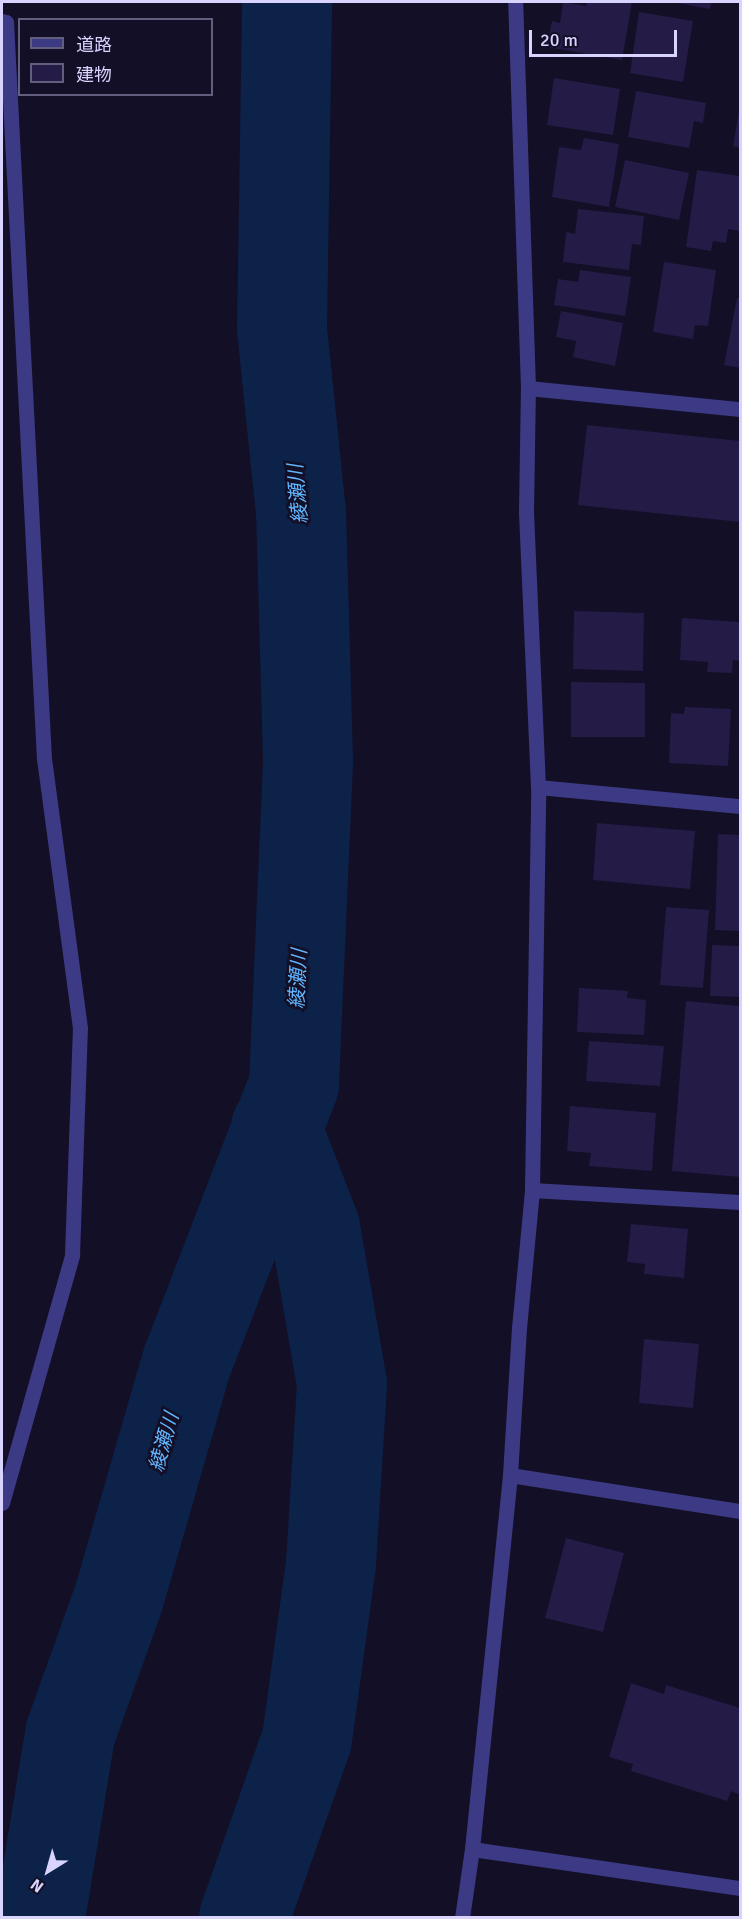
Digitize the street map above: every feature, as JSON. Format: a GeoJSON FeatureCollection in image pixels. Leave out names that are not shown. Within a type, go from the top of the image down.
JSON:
{"type":"FeatureCollection","features":[{"type":"Feature","properties":{"kind":"street"},"geometry":{"type":"LineString","coordinates":[[462,1917],[472,1849],[510,1475],[519,1328],[532,1190],[538,787],[526,512],[528,388],[515,2]]}},
{"type":"Feature","properties":{"kind":"street"},"geometry":{"type":"LineString","coordinates":[[2,1503],[5,1480],[72,1255],[80,1028],[44,759],[4,21]]}},
{"type":"Feature","properties":{"kind":"street"},"geometry":{"type":"LineString","coordinates":[[528,388],[741,409]]}},
{"type":"Feature","properties":{"kind":"street"},"geometry":{"type":"LineString","coordinates":[[538,787],[741,806]]}},
{"type":"Feature","properties":{"kind":"street"},"geometry":{"type":"LineString","coordinates":[[532,1190],[741,1202]]}},
{"type":"Feature","properties":{"kind":"street"},"geometry":{"type":"LineString","coordinates":[[510,1475],[741,1511]]}},
{"type":"Feature","properties":{"kind":"street"},"geometry":{"type":"LineString","coordinates":[[472,1849],[741,1888]]}},
{"type":"Feature","properties":{"kind":"building"},"geometry":{"type":"Polygon","coordinates":[[[563,2],[586,6],[587,2],[632,2],[622,60],[547,47],[552,21],[560,23],[563,2]]]}},
{"type":"Feature","properties":{"kind":"building"},"geometry":{"type":"Polygon","coordinates":[[[672,2],[711,2],[710,9],[672,2]]]}},
{"type":"Feature","properties":{"kind":"building"},"geometry":{"type":"Polygon","coordinates":[[[639,12],[693,21],[683,82],[630,73],[639,12]]]}},
{"type":"Feature","properties":{"kind":"building"},"geometry":{"type":"Polygon","coordinates":[[[554,78],[620,89],[613,135],[547,125],[554,78]]]}},
{"type":"Feature","properties":{"kind":"building"},"geometry":{"type":"Polygon","coordinates":[[[636,91],[706,103],[703,123],[694,121],[689,148],[628,137],[636,91]]]}},
{"type":"Feature","properties":{"kind":"building"},"geometry":{"type":"Polygon","coordinates":[[[740,110],[740,148],[733,146],[740,110]]]}},
{"type":"Feature","properties":{"kind":"building"},"geometry":{"type":"Polygon","coordinates":[[[584,138],[619,144],[609,207],[552,197],[559,147],[581,150],[584,138]]]}},
{"type":"Feature","properties":{"kind":"building"},"geometry":{"type":"Polygon","coordinates":[[[625,160],[689,173],[679,220],[615,207],[625,160]]]}},
{"type":"Feature","properties":{"kind":"building"},"geometry":{"type":"Polygon","coordinates":[[[697,170],[740,176],[740,231],[728,229],[726,243],[713,241],[711,251],[686,247],[697,170]]]}},
{"type":"Feature","properties":{"kind":"building"},"geometry":{"type":"Polygon","coordinates":[[[578,209],[644,216],[641,245],[632,244],[629,270],[563,262],[566,232],[575,234],[578,209]]]}},
{"type":"Feature","properties":{"kind":"building"},"geometry":{"type":"Polygon","coordinates":[[[664,262],[716,270],[708,326],[695,325],[693,339],[653,332],[664,262]]]}},
{"type":"Feature","properties":{"kind":"building"},"geometry":{"type":"Polygon","coordinates":[[[580,270],[631,277],[625,316],[554,305],[558,279],[578,282],[580,270]]]}},
{"type":"Feature","properties":{"kind":"building"},"geometry":{"type":"Polygon","coordinates":[[[737,298],[740,298],[740,368],[724,365],[737,298]]]}},
{"type":"Feature","properties":{"kind":"building"},"geometry":{"type":"Polygon","coordinates":[[[561,311],[623,323],[615,366],[573,357],[576,341],[556,337],[561,311]]]}},
{"type":"Feature","properties":{"kind":"building"},"geometry":{"type":"Polygon","coordinates":[[[587,425],[740,441],[740,522],[578,505],[587,425]]]}},
{"type":"Feature","properties":{"kind":"building"},"geometry":{"type":"Polygon","coordinates":[[[574,611],[644,613],[643,671],[573,669],[574,611]]]}},
{"type":"Feature","properties":{"kind":"building"},"geometry":{"type":"Polygon","coordinates":[[[682,618],[740,622],[740,661],[733,660],[732,673],[707,672],[708,662],[680,660],[682,618]]]}},
{"type":"Feature","properties":{"kind":"building"},"geometry":{"type":"Polygon","coordinates":[[[571,682],[645,683],[645,737],[571,737],[571,682]]]}},
{"type":"Feature","properties":{"kind":"building"},"geometry":{"type":"Polygon","coordinates":[[[685,707],[731,709],[728,766],[669,763],[671,713],[684,714],[685,707]]]}},
{"type":"Feature","properties":{"kind":"building"},"geometry":{"type":"Polygon","coordinates":[[[597,823],[695,831],[690,889],[593,880],[597,823]]]}},
{"type":"Feature","properties":{"kind":"building"},"geometry":{"type":"Polygon","coordinates":[[[718,834],[740,835],[740,931],[715,930],[718,834]]]}},
{"type":"Feature","properties":{"kind":"building"},"geometry":{"type":"Polygon","coordinates":[[[666,907],[709,910],[703,988],[660,985],[666,907]]]}},
{"type":"Feature","properties":{"kind":"building"},"geometry":{"type":"Polygon","coordinates":[[[712,945],[740,946],[740,997],[710,996],[712,945]]]}},
{"type":"Feature","properties":{"kind":"building"},"geometry":{"type":"Polygon","coordinates":[[[579,988],[628,991],[627,998],[646,1000],[644,1035],[577,1032],[579,988]]]}},
{"type":"Feature","properties":{"kind":"building"},"geometry":{"type":"Polygon","coordinates":[[[686,1001],[740,1006],[740,1177],[672,1171],[686,1001]]]}},
{"type":"Feature","properties":{"kind":"building"},"geometry":{"type":"Polygon","coordinates":[[[589,1041],[664,1046],[660,1086],[586,1081],[589,1041]]]}},
{"type":"Feature","properties":{"kind":"building"},"geometry":{"type":"Polygon","coordinates":[[[570,1106],[656,1113],[652,1171],[589,1166],[591,1153],[567,1151],[570,1106]]]}},
{"type":"Feature","properties":{"kind":"building"},"geometry":{"type":"Polygon","coordinates":[[[631,1224],[688,1229],[684,1278],[644,1274],[645,1264],[627,1262],[631,1224]]]}},
{"type":"Feature","properties":{"kind":"building"},"geometry":{"type":"Polygon","coordinates":[[[644,1339],[699,1344],[693,1408],[639,1403],[644,1339]]]}},
{"type":"Feature","properties":{"kind":"building"},"geometry":{"type":"Polygon","coordinates":[[[566,1538],[624,1553],[603,1632],[545,1618],[566,1538]]]}},
{"type":"Feature","properties":{"kind":"building"},"geometry":{"type":"Polygon","coordinates":[[[631,1683],[664,1694],[666,1685],[740,1708],[740,1795],[731,1791],[727,1801],[631,1771],[633,1764],[609,1757],[631,1683]]]}},
{"type":"Feature","properties":{"kind":"waterway","name":"綾瀬川"},"geometry":{"type":"LineString","coordinates":[[40,1918],[70,1734],[119,1597],[187,1362],[294,1084],[308,760],[301,513],[282,329],[287,2]]}},
{"type":"Feature","properties":{"kind":"waterway"},"geometry":{"type":"LineString","coordinates":[[244,1918],[307,1739],[331,1564],[342,1384],[315,1228],[276,1127]]}}]}
